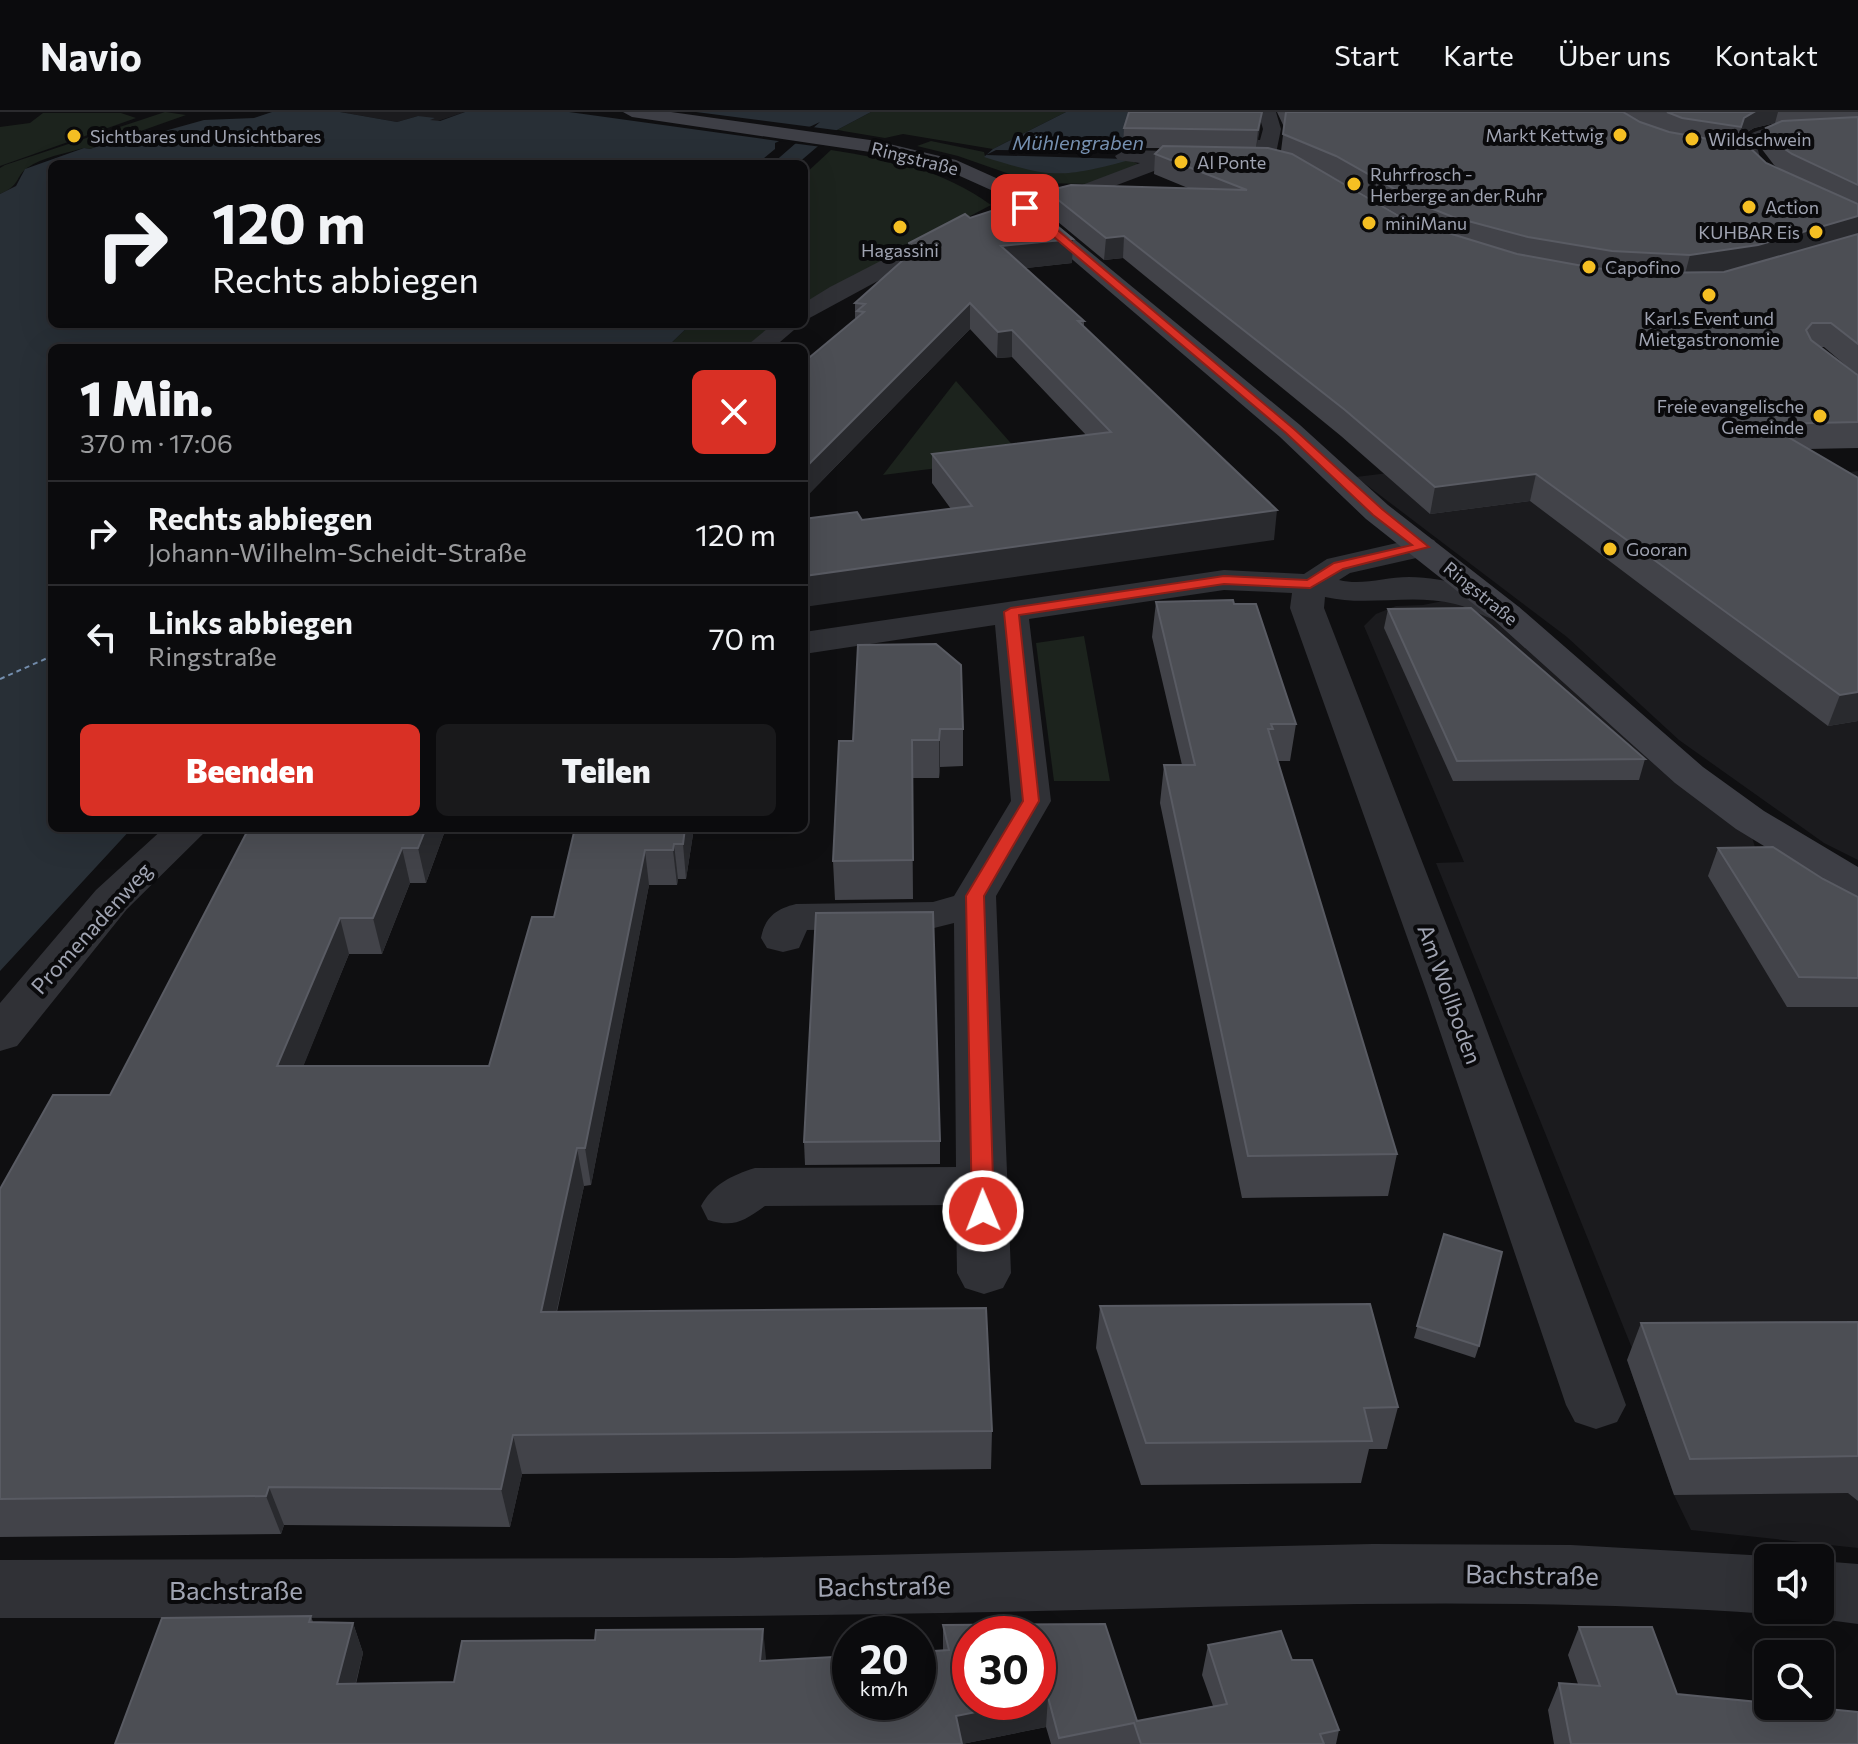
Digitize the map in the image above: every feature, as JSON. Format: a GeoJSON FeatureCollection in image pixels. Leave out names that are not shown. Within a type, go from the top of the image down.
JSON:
{"type":"FeatureCollection","features":[{"type":"Feature","properties":{"kind":"main road","name":"Ringstraße"},"geometry":{"type":"LineString","coordinates":[[632,112],[873,146],[971,172],[998,186],[1290,431],[1377,512],[1507,614],[1689,775],[1750,820],[1858,885]]}},
{"type":"Feature","properties":{"kind":"street"},"geometry":{"type":"LineString","coordinates":[[1267,112],[1275,157]]}},
{"type":"Feature","properties":{"kind":"street"},"geometry":{"type":"LineString","coordinates":[[1724,155],[1754,160],[1773,141],[1811,130],[1858,127]]}},
{"type":"Feature","properties":{"kind":"street"},"geometry":{"type":"LineString","coordinates":[[1136,138],[1275,157]]}},
{"type":"Feature","properties":{"kind":"street"},"geometry":{"type":"LineString","coordinates":[[1125,156],[1275,157]]}},
{"type":"Feature","properties":{"kind":"street"},"geometry":{"type":"LineString","coordinates":[[1052,203],[1147,167],[1154,157]]}},
{"type":"Feature","properties":{"kind":"street"},"geometry":{"type":"LineString","coordinates":[[808,311],[838,292],[987,217],[1030,212]]}},
{"type":"Feature","properties":{"kind":"street"},"geometry":{"type":"LineString","coordinates":[[762,344],[784,328]]}},
{"type":"Feature","properties":{"kind":"street"},"geometry":{"type":"LineString","coordinates":[[1310,584],[1339,566],[1423,547]]}},
{"type":"Feature","properties":{"kind":"street"},"geometry":{"type":"LineString","coordinates":[[808,642],[1224,580],[1310,584],[1350,593],[1410,587],[1465,595],[1507,614]]}},
{"type":"Feature","properties":{"kind":"street","name":"Am Wollboden"},"geometry":{"type":"LineString","coordinates":[[1310,584],[1307,608],[1450,993],[1596,1405]]}},
{"type":"Feature","properties":{"kind":"street"},"geometry":{"type":"LineString","coordinates":[[984,1273],[975,896],[1031,801],[1011,612]]}},
{"type":"Feature","properties":{"kind":"street","name":"Promenadenweg"},"geometry":{"type":"LineString","coordinates":[[0,1035],[97,915],[132,878],[184,832]]}},
{"type":"Feature","properties":{"kind":"street"},"geometry":{"type":"LineString","coordinates":[[783,938],[785,926],[796,917],[934,915],[975,904]]}},
{"type":"Feature","properties":{"kind":"street"},"geometry":{"type":"LineString","coordinates":[[727,1206],[755,1187],[982,1186]]}},
{"type":"Feature","properties":{"kind":"street","name":"Bachstraße"},"geometry":{"type":"LineString","coordinates":[[0,1589],[792,1587],[1438,1573],[1656,1575],[1754,1584]]}},
{"type":"Feature","properties":{"kind":"street"},"geometry":{"type":"LineString","coordinates":[[1834,1591],[1858,1594]]}},
{"type":"Feature","properties":{"kind":"shaded area"},"geometry":{"type":"Polygon","coordinates":[[[165,112],[186,115],[90,149],[40,161],[23,171],[15,184],[0,194],[0,168],[5,165],[165,112]]]}},
{"type":"Feature","properties":{"kind":"shaded area"},"geometry":{"type":"Polygon","coordinates":[[[340,112],[465,112],[435,122],[418,116],[397,122],[340,112]]]}},
{"type":"Feature","properties":{"kind":"shaded area"},"geometry":{"type":"Polygon","coordinates":[[[871,112],[1066,112],[993,149],[903,134],[885,138],[837,130],[871,112]]]}},
{"type":"Feature","properties":{"kind":"shaded area"},"geometry":{"type":"Polygon","coordinates":[[[43,113],[121,113],[136,118],[0,166],[0,127],[30,123],[43,113]]]}},
{"type":"Feature","properties":{"kind":"shaded area"},"geometry":{"type":"Polygon","coordinates":[[[931,141],[984,152],[985,156],[1132,161],[1140,165],[1091,184],[1035,183],[958,156],[917,146],[931,141]]]}},
{"type":"Feature","properties":{"kind":"shaded area"},"geometry":{"type":"Polygon","coordinates":[[[831,150],[874,157],[935,175],[991,205],[808,302],[808,171],[831,150]]]}},
{"type":"Feature","properties":{"kind":"shaded area"},"geometry":{"type":"Polygon","coordinates":[[[687,328],[772,328],[752,344],[670,344],[687,328]]]}},
{"type":"Feature","properties":{"kind":"shaded area"},"geometry":{"type":"Polygon","coordinates":[[[956,381],[1023,457],[883,475],[956,381]]]}},
{"type":"Feature","properties":{"kind":"shaded area"},"geometry":{"type":"Polygon","coordinates":[[[1566,451],[1819,476],[1858,471],[1858,860],[1824,843],[1679,740],[1567,637],[1356,477],[1566,451]]]}},
{"type":"Feature","properties":{"kind":"shaded area"},"geometry":{"type":"Polygon","coordinates":[[[1463,597],[1501,616],[1748,823],[1763,875],[1858,932],[1858,1548],[1691,1530],[1674,1495],[1627,1360],[1636,1358],[1436,863],[1464,862],[1364,626],[1376,614],[1396,606],[1423,605],[1463,597]]]}},
{"type":"Feature","properties":{"kind":"shaded area"},"geometry":{"type":"Polygon","coordinates":[[[1084,636],[1110,781],[1054,781],[1036,643],[1084,636]]]}},
{"type":"Feature","properties":{"kind":"water"},"geometry":{"type":"Polygon","coordinates":[[[272,112],[340,112],[397,122],[418,116],[440,121],[465,112],[871,112],[837,130],[802,160],[777,160],[820,122],[775,143],[775,149],[762,160],[50,160],[146,130],[161,132],[204,120],[254,118],[272,112]]]}},
{"type":"Feature","properties":{"kind":"water","name":"Mühlengraben"},"geometry":{"type":"Polygon","coordinates":[[[1066,112],[1140,112],[1125,151],[1126,161],[1085,171],[1054,173],[1024,169],[984,157],[993,149],[1066,112]]]}},
{"type":"Feature","properties":{"kind":"water"},"geometry":{"type":"Polygon","coordinates":[[[48,161],[48,328],[687,328],[670,344],[48,344],[48,832],[128,832],[0,971],[0,194],[16,186],[25,169],[48,161]]]}},
{"type":"Feature","properties":{"kind":"pier"},"geometry":{"type":"Polygon","coordinates":[[[569,112],[696,112],[843,131],[822,147],[791,143],[803,133],[785,142],[569,112]]]}},
{"type":"Feature","properties":{"kind":"pier"},"geometry":{"type":"Polygon","coordinates":[[[996,150],[1090,151],[1125,154],[1126,159],[986,155],[996,150]]]}},
{"type":"Feature","properties":{"kind":"building"},"geometry":{"type":"Polygon","coordinates":[[[1129,112],[1262,112],[1258,130],[1124,128],[1129,112]]]}},
{"type":"Feature","properties":{"kind":"building"},"geometry":{"type":"Polygon","coordinates":[[[1286,112],[1623,112],[1669,132],[1748,146],[1766,163],[1858,204],[1858,216],[1758,245],[1690,255],[1612,251],[1528,237],[1453,217],[1423,205],[1336,156],[1283,134],[1286,112]]]}},
{"type":"Feature","properties":{"kind":"building"},"geometry":{"type":"Polygon","coordinates":[[[1667,112],[1754,112],[1744,118],[1741,127],[1682,118],[1667,112]]]}},
{"type":"Feature","properties":{"kind":"building"},"geometry":{"type":"Polygon","coordinates":[[[1858,117],[1858,185],[1792,154],[1779,145],[1766,128],[1782,121],[1858,117]]]}},
{"type":"Feature","properties":{"kind":"building"},"geometry":{"type":"Polygon","coordinates":[[[1163,146],[1268,148],[1292,154],[1406,220],[1517,254],[1594,268],[1647,273],[1724,272],[1858,234],[1858,344],[1831,323],[1812,323],[1806,330],[1811,340],[1858,375],[1858,422],[1766,424],[1858,478],[1858,692],[1840,695],[1536,474],[1435,487],[1345,410],[1124,236],[1106,238],[1047,191],[1071,185],[1247,190],[1155,154],[1163,146]]]}},
{"type":"Feature","properties":{"kind":"building"},"geometry":{"type":"Polygon","coordinates":[[[1025,200],[1073,239],[1001,246],[1084,321],[1078,321],[1277,510],[808,575],[808,518],[857,512],[862,520],[972,506],[932,454],[1111,432],[1012,330],[998,332],[970,303],[808,465],[808,359],[864,312],[857,311],[865,304],[855,303],[911,253],[909,243],[965,214],[970,218],[1025,200]]]}},
{"type":"Feature","properties":{"kind":"building"},"geometry":{"type":"Polygon","coordinates":[[[1233,600],[1234,604],[1256,604],[1296,724],[1271,724],[1273,729],[1268,729],[1397,1154],[1248,1156],[1164,765],[1195,765],[1156,602],[1233,600]]]}},
{"type":"Feature","properties":{"kind":"building"},"geometry":{"type":"Polygon","coordinates":[[[1471,608],[1645,759],[1457,761],[1388,609],[1471,608]]]}},
{"type":"Feature","properties":{"kind":"building"},"geometry":{"type":"Polygon","coordinates":[[[936,644],[961,665],[963,729],[940,729],[939,740],[912,740],[913,860],[833,861],[839,741],[853,741],[858,645],[936,644]]]}},
{"type":"Feature","properties":{"kind":"building"},"geometry":{"type":"Polygon","coordinates":[[[247,832],[424,832],[418,848],[402,848],[373,918],[340,918],[277,1066],[489,1066],[532,917],[554,917],[574,832],[684,832],[683,844],[674,844],[673,850],[645,850],[585,1148],[577,1148],[541,1312],[986,1308],[992,1431],[513,1435],[501,1489],[269,1487],[266,1496],[0,1499],[0,1189],[53,1095],[110,1095],[247,832]]]}},
{"type":"Feature","properties":{"kind":"building"},"geometry":{"type":"Polygon","coordinates":[[[1773,847],[1858,897],[1858,978],[1799,977],[1718,848],[1773,847]]]}},
{"type":"Feature","properties":{"kind":"building"},"geometry":{"type":"Polygon","coordinates":[[[933,912],[940,1141],[804,1142],[816,913],[933,912]]]}},
{"type":"Feature","properties":{"kind":"building"},"geometry":{"type":"Polygon","coordinates":[[[1444,1234],[1502,1252],[1479,1346],[1417,1326],[1444,1234]]]}},
{"type":"Feature","properties":{"kind":"building"},"geometry":{"type":"Polygon","coordinates":[[[1370,1304],[1398,1407],[1364,1408],[1372,1441],[1146,1443],[1100,1306],[1370,1304]]]}},
{"type":"Feature","properties":{"kind":"building"},"geometry":{"type":"Polygon","coordinates":[[[1858,1322],[1858,1456],[1690,1459],[1641,1323],[1858,1322]]]}},
{"type":"Feature","properties":{"kind":"building"},"geometry":{"type":"Polygon","coordinates":[[[311,1616],[309,1622],[353,1623],[337,1684],[454,1682],[462,1641],[595,1640],[596,1630],[763,1629],[760,1661],[832,1657],[832,1720],[936,1720],[936,1651],[949,1650],[943,1625],[952,1625],[952,1720],[957,1720],[962,1744],[115,1744],[162,1618],[311,1616]]]}},
{"type":"Feature","properties":{"kind":"building"},"geometry":{"type":"Polygon","coordinates":[[[1056,1624],[1105,1624],[1137,1721],[1227,1704],[1208,1645],[1281,1631],[1292,1660],[1312,1660],[1339,1730],[1320,1734],[1324,1744],[1141,1744],[1134,1723],[1059,1738],[1054,1720],[1056,1624]]]}},
{"type":"Feature","properties":{"kind":"building"},"geometry":{"type":"Polygon","coordinates":[[[1579,1627],[1652,1627],[1677,1694],[1754,1702],[1754,1720],[1834,1720],[1834,1710],[1858,1712],[1858,1744],[1571,1744],[1559,1683],[1600,1686],[1579,1627]]]}},
{"type":"Feature","properties":{"kind":"ferry route"},"geometry":{"type":"LineString","coordinates":[[0,679],[48,658]]}},
{"type":"Feature","properties":{"kind":"place","name":"Markt Kettwig"},"geometry":{"type":"Point","coordinates":[1620,135]}},
{"type":"Feature","properties":{"kind":"place","name":"Sichtbares und Unsichtbares"},"geometry":{"type":"Point","coordinates":[74,136]}},
{"type":"Feature","properties":{"kind":"place","name":"Wildschwein"},"geometry":{"type":"Point","coordinates":[1692,139]}},
{"type":"Feature","properties":{"kind":"place","name":"Al Ponte"},"geometry":{"type":"Point","coordinates":[1181,162]}},
{"type":"Feature","properties":{"kind":"place","name":"Ruhrfrosch - Herberge an der Ruhr"},"geometry":{"type":"Point","coordinates":[1354,184]}},
{"type":"Feature","properties":{"kind":"place","name":"Action"},"geometry":{"type":"Point","coordinates":[1749,207]}},
{"type":"Feature","properties":{"kind":"place","name":"miniManu"},"geometry":{"type":"Point","coordinates":[1369,223]}},
{"type":"Feature","properties":{"kind":"place","name":"Hagassini"},"geometry":{"type":"Point","coordinates":[900,227]}},
{"type":"Feature","properties":{"kind":"place","name":"KUHBAR Eis"},"geometry":{"type":"Point","coordinates":[1816,232]}},
{"type":"Feature","properties":{"kind":"place","name":"Capofino"},"geometry":{"type":"Point","coordinates":[1589,267]}},
{"type":"Feature","properties":{"kind":"place","name":"Karl.s Event und Mietgastronomie"},"geometry":{"type":"Point","coordinates":[1709,295]}},
{"type":"Feature","properties":{"kind":"place","name":"Freie evangelische Gemeinde"},"geometry":{"type":"Point","coordinates":[1820,416]}},
{"type":"Feature","properties":{"kind":"place","name":"Gooran"},"geometry":{"type":"Point","coordinates":[1610,549]}},
{"type":"Feature","properties":{"kind":"route"},"geometry":{"type":"LineString","coordinates":[[983,1211],[975,896],[1031,801],[1011,612],[1224,580],[1310,584],[1339,566],[1423,547],[1377,512],[1290,431],[1025,208]]}}]}
